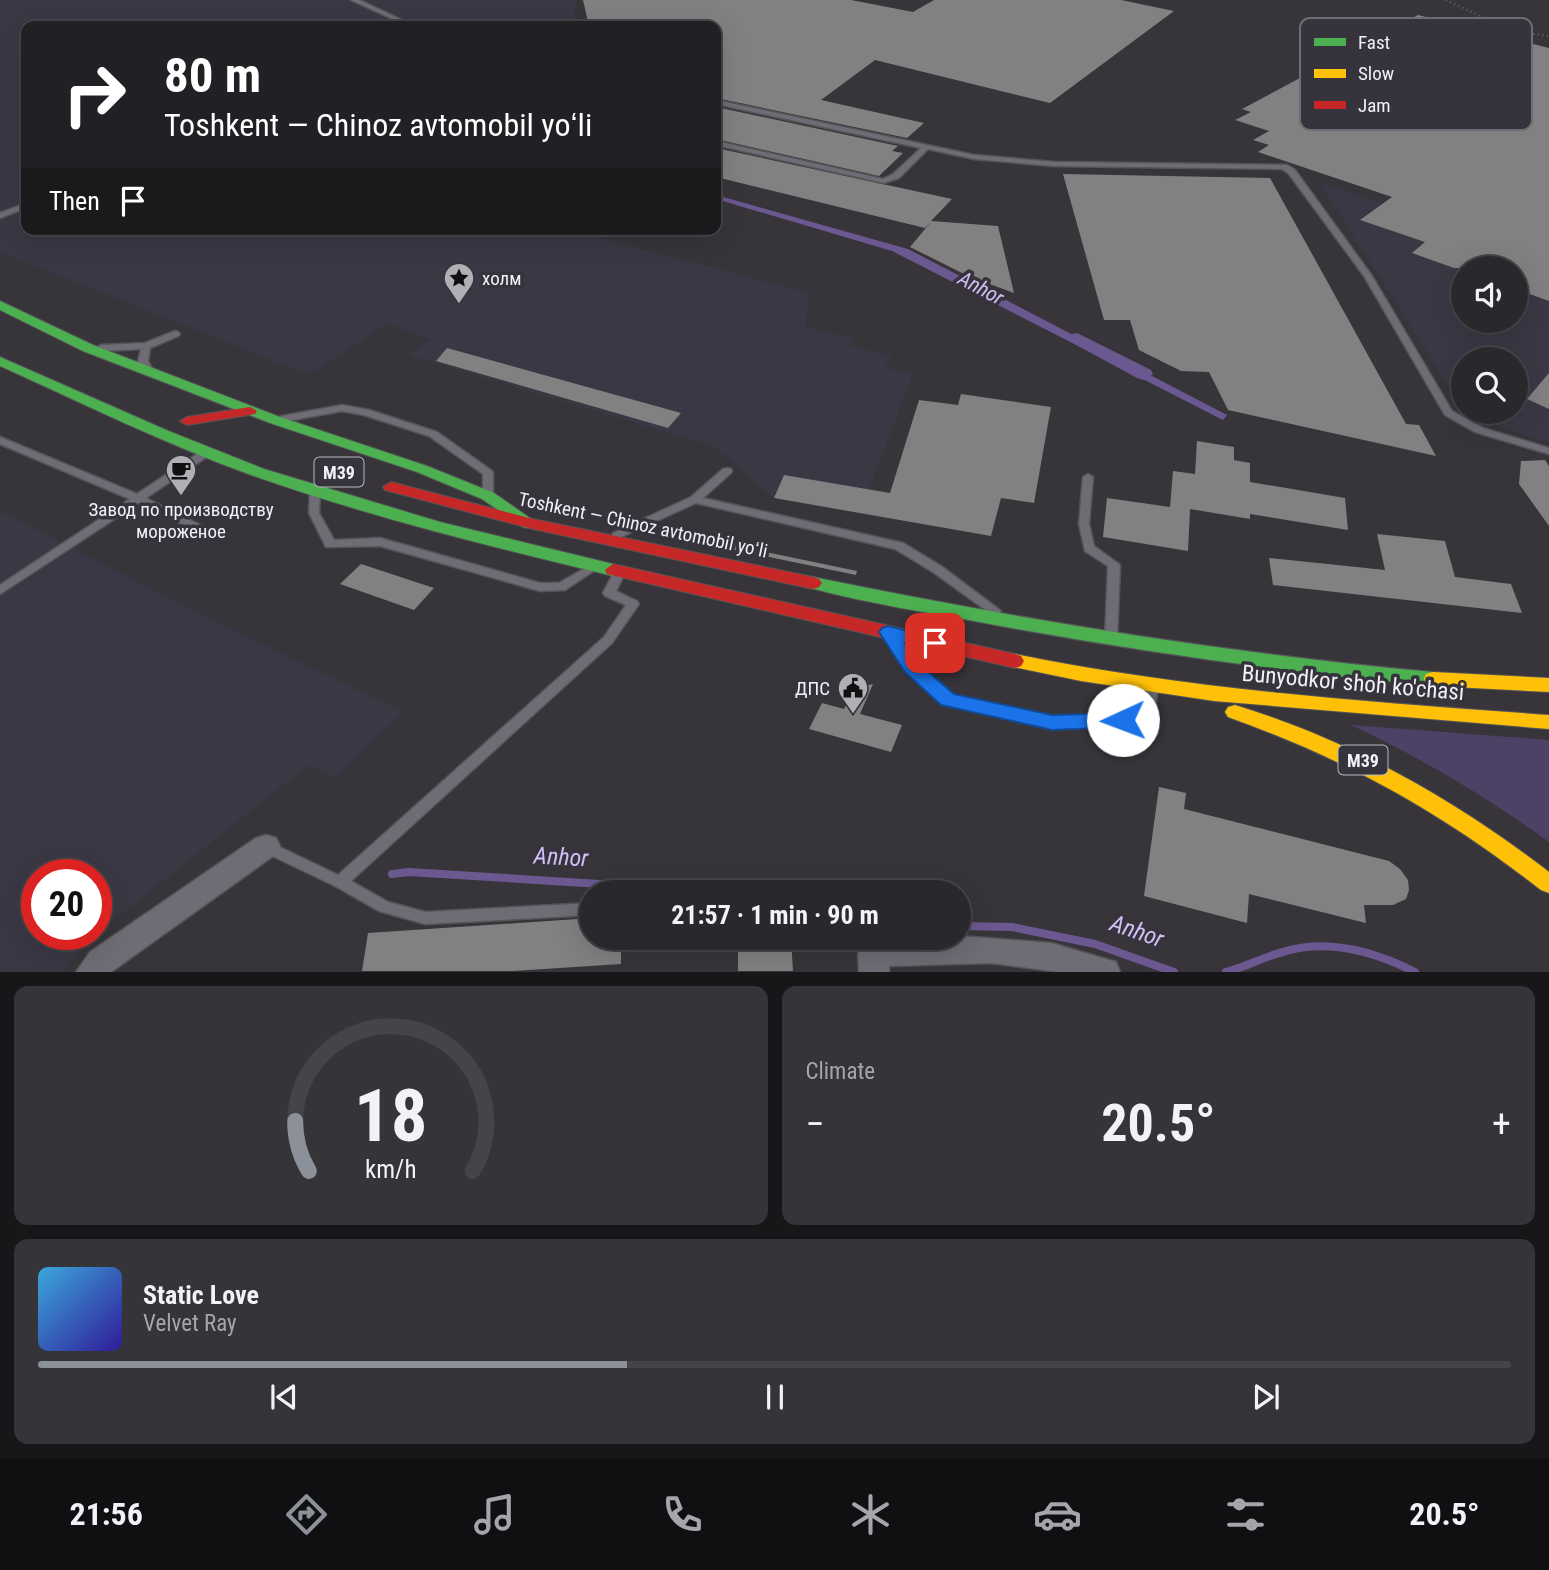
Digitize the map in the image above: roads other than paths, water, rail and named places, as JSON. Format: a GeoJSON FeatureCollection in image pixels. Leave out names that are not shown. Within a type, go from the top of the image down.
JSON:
{"type":"FeatureCollection","features":[{"type":"Feature","properties":{"kind":"main road","name":"M39"},"geometry":{"type":"LineString","coordinates":[[0,305],[88,348],[275,420],[422,469],[488,496],[530,524]]}},
{"type":"Feature","properties":{"kind":"main road","name":"M39"},"geometry":{"type":"LineString","coordinates":[[0,361],[207,452],[315,491],[453,533],[1028,664],[1153,686],[1289,729],[1404,781],[1473,825],[1549,884]]}},
{"type":"Feature","properties":{"kind":"main road"},"geometry":{"type":"LineString","coordinates":[[222,433],[181,418],[252,411]]}},
{"type":"Feature","properties":{"kind":"main road","name":"Toshkent — Chinoz avtomobil yoʻli"},"geometry":{"type":"LineString","coordinates":[[377,483],[530,524],[1010,624],[1111,642],[1299,669]]}},
{"type":"Feature","properties":{"kind":"main road","name":"M39"},"geometry":{"type":"LineString","coordinates":[[1299,669],[1474,665]]}},
{"type":"Feature","properties":{"kind":"main road","name":"Bunyodkor shoh ko'chasi"},"geometry":{"type":"LineString","coordinates":[[1299,669],[1549,685]]}},
{"type":"Feature","properties":{"kind":"main road","name":"Bunyodkor shoh ko'chasi"},"geometry":{"type":"LineString","coordinates":[[1153,686],[1308,703],[1549,722]]}},
{"type":"Feature","properties":{"kind":"street"},"geometry":{"type":"LineString","coordinates":[[91,971],[101,961],[266,846]]}},
{"type":"Feature","properties":{"kind":"street"},"geometry":{"type":"LineString","coordinates":[[874,971],[873,954],[915,950],[1004,951],[1083,962],[1105,971]]}},
{"type":"Feature","properties":{"kind":"lane"},"geometry":{"type":"LineString","coordinates":[[354,0],[401,21]]}},
{"type":"Feature","properties":{"kind":"lane"},"geometry":{"type":"LineString","coordinates":[[721,104],[974,157],[1054,164],[1284,167],[1292,172],[1368,276],[1448,413],[1479,430],[1549,451]]}},
{"type":"Feature","properties":{"kind":"lane"},"geometry":{"type":"LineString","coordinates":[[721,144],[884,181],[896,176],[926,146]]}},
{"type":"Feature","properties":{"kind":"lane"},"geometry":{"type":"LineString","coordinates":[[0,216],[21,207]]}},
{"type":"Feature","properties":{"kind":"lane"},"geometry":{"type":"LineString","coordinates":[[88,348],[124,349],[146,346],[175,334]]}},
{"type":"Feature","properties":{"kind":"lane"},"geometry":{"type":"LineString","coordinates":[[146,346],[143,361],[148,370]]}},
{"type":"Feature","properties":{"kind":"lane"},"geometry":{"type":"LineString","coordinates":[[275,420],[342,408],[366,412],[433,434],[488,473],[488,496]]}},
{"type":"Feature","properties":{"kind":"lane"},"geometry":{"type":"LineString","coordinates":[[0,440],[140,499],[210,534]]}},
{"type":"Feature","properties":{"kind":"lane"},"geometry":{"type":"LineString","coordinates":[[0,590],[207,452]]}},
{"type":"Feature","properties":{"kind":"lane"},"geometry":{"type":"LineString","coordinates":[[607,540],[695,499],[727,471]]}},
{"type":"Feature","properties":{"kind":"lane"},"geometry":{"type":"LineString","coordinates":[[1088,477],[1084,524],[1089,548],[1114,565],[1111,642]]}},
{"type":"Feature","properties":{"kind":"lane"},"geometry":{"type":"LineString","coordinates":[[315,491],[314,513],[330,544],[380,542],[540,587],[561,587],[594,566]]}},
{"type":"Feature","properties":{"kind":"lane"},"geometry":{"type":"LineString","coordinates":[[695,499],[899,546],[937,569],[1010,624]]}},
{"type":"Feature","properties":{"kind":"lane"},"geometry":{"type":"LineString","coordinates":[[340,882],[608,640],[633,604],[609,593],[620,572]]}},
{"type":"Feature","properties":{"kind":"lane"},"geometry":{"type":"LineString","coordinates":[[888,632],[912,667],[948,700],[1052,723],[1147,719],[1153,686]]}},
{"type":"Feature","properties":{"kind":"lane"},"geometry":{"type":"LineString","coordinates":[[266,846],[384,907],[425,918],[579,910]]}},
{"type":"Feature","properties":{"kind":"water"},"geometry":{"type":"Polygon","coordinates":[[[721,196],[908,249],[1227,415],[1223,420],[892,251],[721,200],[721,196]]]}},
{"type":"Feature","properties":{"kind":"waterway","name":"Anhor"},"geometry":{"type":"LineString","coordinates":[[1077,338],[1144,374]]}},
{"type":"Feature","properties":{"kind":"waterway","name":"Anhor"},"geometry":{"type":"LineString","coordinates":[[392,874],[409,872],[579,883]]}},
{"type":"Feature","properties":{"kind":"waterway","name":"Anhor"},"geometry":{"type":"LineString","coordinates":[[971,926],[1012,927],[1095,944],[1174,972]]}},
{"type":"Feature","properties":{"kind":"waterway","name":"Anhor"},"geometry":{"type":"LineString","coordinates":[[1226,972],[1283,952],[1317,946],[1368,953],[1415,972]]}},
{"type":"Feature","properties":{"kind":"place","name":"холм"},"geometry":{"type":"Point","coordinates":[459,305]}},
{"type":"Feature","properties":{"kind":"place","name":"Завод по производству мороженое"},"geometry":{"type":"Point","coordinates":[181,497]}},
{"type":"Feature","properties":{"kind":"place","name":"ДПС"},"geometry":{"type":"Point","coordinates":[853,715]}}]}
